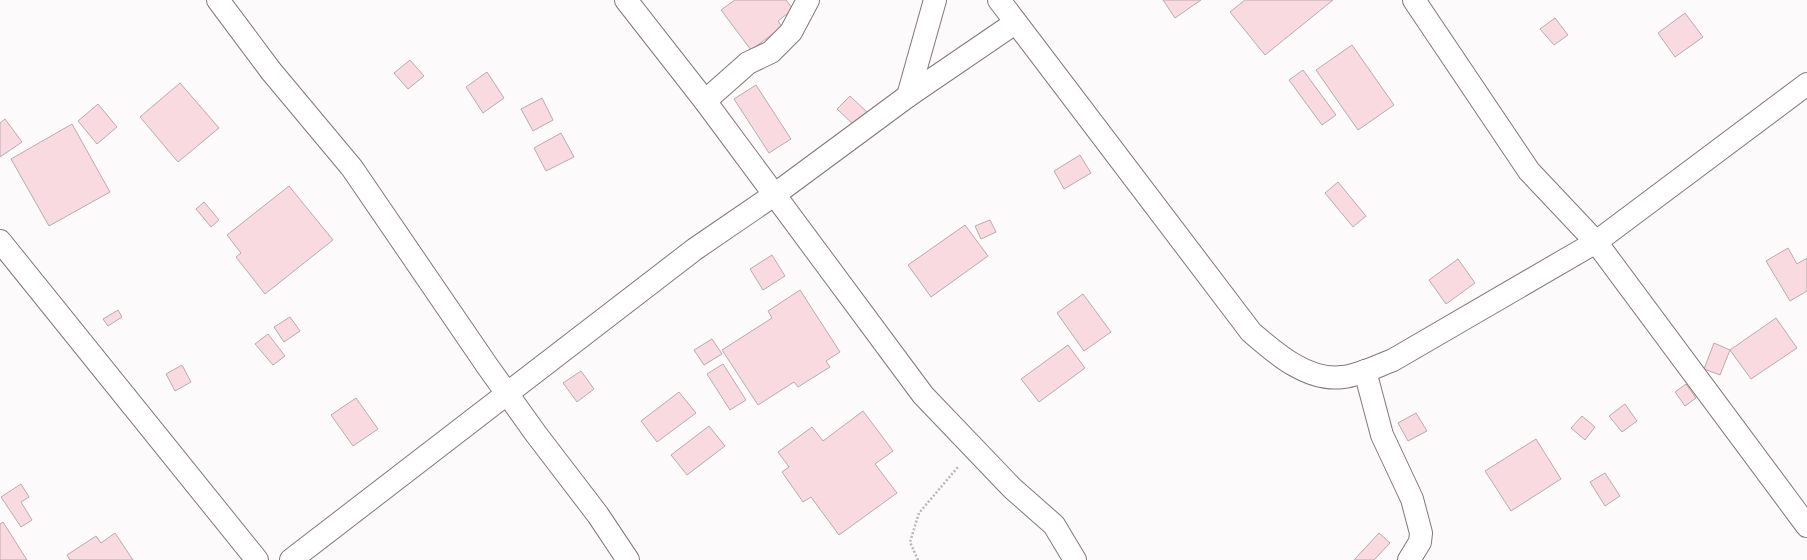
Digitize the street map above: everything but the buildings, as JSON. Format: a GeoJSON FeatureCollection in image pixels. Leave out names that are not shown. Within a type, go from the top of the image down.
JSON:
{"type":"FeatureCollection","features":[{"type":"Feature","properties":{"kind":"street"},"geometry":{"type":"LineString","coordinates":[[218,0],[271,71],[352,168],[488,367],[536,434],[598,515],[628,560]]}},
{"type":"Feature","properties":{"kind":"street"},"geometry":{"type":"LineString","coordinates":[[626,0],[705,101],[923,394],[1012,488],[1054,526],[1075,560]]}},
{"type":"Feature","properties":{"kind":"street"},"geometry":{"type":"LineString","coordinates":[[705,101],[748,63],[771,52],[791,32],[808,0]]}},
{"type":"Feature","properties":{"kind":"street"},"geometry":{"type":"LineString","coordinates":[[908,96],[935,0]]}},
{"type":"Feature","properties":{"kind":"street"},"geometry":{"type":"LineString","coordinates":[[999,0],[1251,332],[1276,354],[1299,367],[1323,377],[1343,377],[1365,371],[1392,360],[1596,242],[1807,84]]}},
{"type":"Feature","properties":{"kind":"street"},"geometry":{"type":"LineString","coordinates":[[1414,0],[1529,171],[1596,242],[1807,526]]}},
{"type":"Feature","properties":{"kind":"street"},"geometry":{"type":"LineString","coordinates":[[291,560],[695,249],[774,195],[908,96],[1015,23]]}},
{"type":"Feature","properties":{"kind":"street"},"geometry":{"type":"LineString","coordinates":[[0,241],[257,560]]}},
{"type":"Feature","properties":{"kind":"street"},"geometry":{"type":"LineString","coordinates":[[1365,371],[1382,435],[1412,499],[1421,533],[1420,542],[1409,560]]}},
{"type":"Feature","properties":{"kind":"path"},"geometry":{"type":"LineString","coordinates":[[918,560],[910,542],[919,513],[973,448]]}}]}
